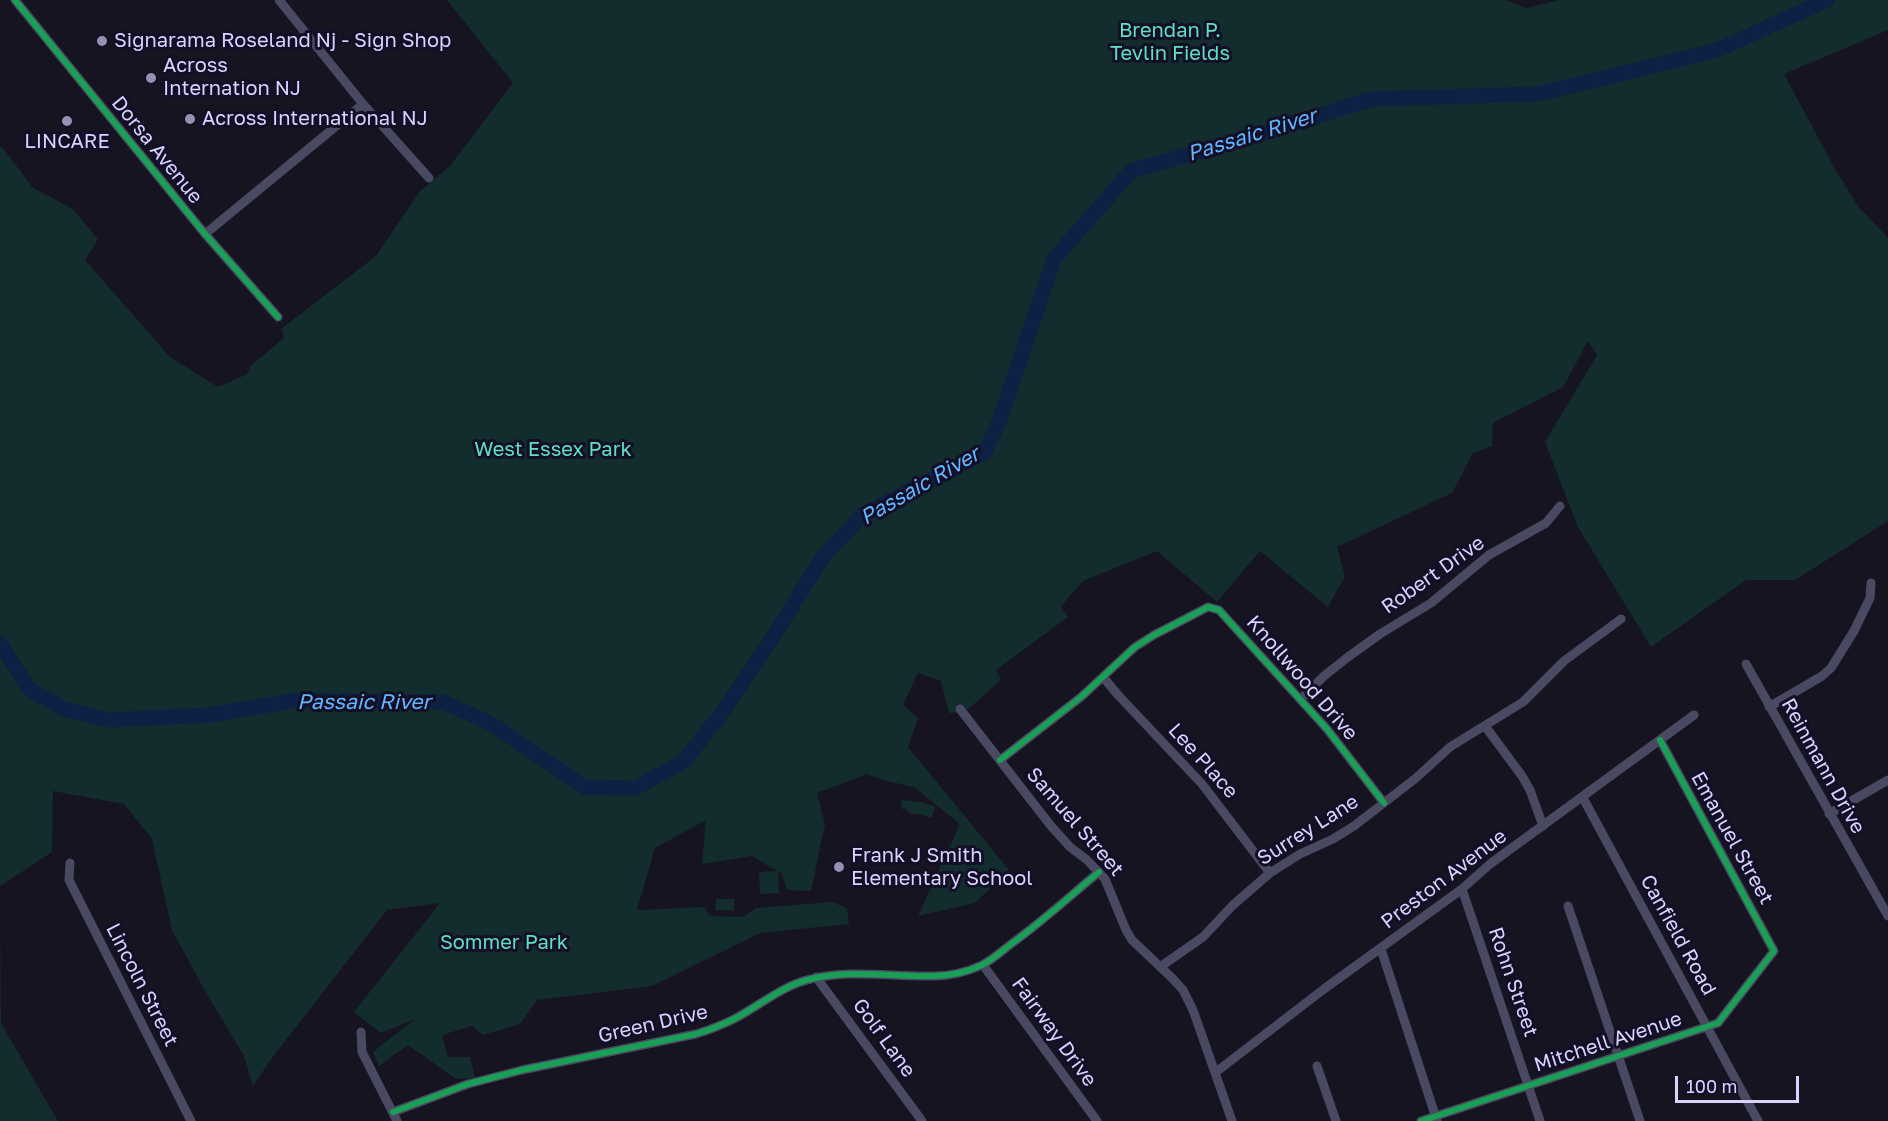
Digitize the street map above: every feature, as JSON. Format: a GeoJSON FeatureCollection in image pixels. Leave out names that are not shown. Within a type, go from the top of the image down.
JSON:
{"type":"FeatureCollection","features":[{"type":"Feature","properties":{"kind":"street","name":"Dorsa Avenue"},"geometry":{"type":"LineString","coordinates":[[15,0],[204,234],[278,316]]}},
{"type":"Feature","properties":{"kind":"street"},"geometry":{"type":"LineString","coordinates":[[279,0],[363,104],[429,178]]}},
{"type":"Feature","properties":{"kind":"street"},"geometry":{"type":"LineString","coordinates":[[204,234],[363,104]]}},
{"type":"Feature","properties":{"kind":"street","name":"Robert Drive"},"geometry":{"type":"LineString","coordinates":[[1301,699],[1324,676],[1348,657],[1380,634],[1431,603],[1489,555],[1546,523],[1560,506]]}},
{"type":"Feature","properties":{"kind":"street"},"geometry":{"type":"LineString","coordinates":[[1769,707],[1822,676],[1831,668],[1854,631],[1870,598],[1871,583]]}},
{"type":"Feature","properties":{"kind":"street","name":"Knollwood Drive"},"geometry":{"type":"LineString","coordinates":[[1103,677],[1135,647],[1154,635],[1208,607],[1219,610],[1327,729],[1384,803]]}},
{"type":"Feature","properties":{"kind":"street","name":"Surrey Lane"},"geometry":{"type":"LineString","coordinates":[[1160,967],[1203,938],[1233,905],[1270,873],[1300,854],[1333,839],[1354,826],[1416,778],[1450,747],[1523,702],[1564,661],[1621,619]]}},
{"type":"Feature","properties":{"kind":"street","name":"Reinmann Drive"},"geometry":{"type":"LineString","coordinates":[[1746,664],[1888,916]]}},
{"type":"Feature","properties":{"kind":"street"},"geometry":{"type":"LineString","coordinates":[[1000,760],[1059,716],[1103,677]]}},
{"type":"Feature","properties":{"kind":"street","name":"Lee Place"},"geometry":{"type":"LineString","coordinates":[[1103,677],[1202,784],[1270,873]]}},
{"type":"Feature","properties":{"kind":"street","name":"Samuel Street"},"geometry":{"type":"LineString","coordinates":[[960,709],[1051,826],[1070,847],[1099,872],[1109,886],[1132,940],[1172,978],[1188,999],[1232,1121]]}},
{"type":"Feature","properties":{"kind":"street","name":"Preston Avenue"},"geometry":{"type":"LineString","coordinates":[[1216,1072],[1324,989],[1462,890],[1490,864],[1694,715]]}},
{"type":"Feature","properties":{"kind":"street"},"geometry":{"type":"LineString","coordinates":[[1485,726],[1522,776],[1544,826]]}},
{"type":"Feature","properties":{"kind":"street","name":"Emanuel Street"},"geometry":{"type":"LineString","coordinates":[[1660,740],[1774,951]]}},
{"type":"Feature","properties":{"kind":"street"},"geometry":{"type":"LineString","coordinates":[[1829,814],[1888,780]]}},
{"type":"Feature","properties":{"kind":"street","name":"Canfield Road"},"geometry":{"type":"LineString","coordinates":[[1583,798],[1758,1121]]}},
{"type":"Feature","properties":{"kind":"street","name":"Lincoln Street"},"geometry":{"type":"LineString","coordinates":[[70,863],[69,880],[191,1121]]}},
{"type":"Feature","properties":{"kind":"street","name":"Green Drive"},"geometry":{"type":"LineString","coordinates":[[395,1116],[479,1081],[696,1034],[733,1020],[787,988],[816,977],[866,973],[950,975],[983,965],[1024,935],[1099,872]]}},
{"type":"Feature","properties":{"kind":"street","name":"Rohn Street"},"geometry":{"type":"LineString","coordinates":[[1462,890],[1540,1121]]}},
{"type":"Feature","properties":{"kind":"street"},"geometry":{"type":"LineString","coordinates":[[1568,906],[1640,1121]]}},
{"type":"Feature","properties":{"kind":"street"},"geometry":{"type":"LineString","coordinates":[[1381,949],[1436,1119]]}},
{"type":"Feature","properties":{"kind":"street","name":"Mitchell Avenue"},"geometry":{"type":"LineString","coordinates":[[1421,1121],[1436,1119],[1529,1085],[1718,1023],[1774,951]]}},
{"type":"Feature","properties":{"kind":"street","name":"Fairway Drive"},"geometry":{"type":"LineString","coordinates":[[983,965],[1097,1121]]}},
{"type":"Feature","properties":{"kind":"street","name":"Golf Lane"},"geometry":{"type":"LineString","coordinates":[[816,977],[922,1121]]}},
{"type":"Feature","properties":{"kind":"street"},"geometry":{"type":"LineString","coordinates":[[361,1032],[362,1052],[395,1116]]}},
{"type":"Feature","properties":{"kind":"street"},"geometry":{"type":"LineString","coordinates":[[1317,1066],[1336,1121]]}},
{"type":"Feature","properties":{"kind":"green space"},"geometry":{"type":"Polygon","coordinates":[[[447,0],[1506,0],[1526,8],[1560,0],[1888,0],[1888,30],[1784,74],[1836,171],[1858,206],[1888,238],[1888,521],[1795,580],[1746,580],[1651,647],[1578,527],[1545,442],[1597,355],[1588,341],[1563,387],[1493,423],[1492,446],[1473,453],[1452,493],[1337,547],[1345,576],[1328,607],[1260,551],[1217,602],[1157,551],[1083,581],[1061,606],[1068,617],[996,670],[1001,680],[965,712],[949,713],[941,681],[918,673],[903,705],[918,718],[908,747],[1009,870],[975,903],[918,916],[960,824],[914,787],[867,774],[817,793],[825,824],[811,891],[787,890],[782,874],[778,871],[779,893],[760,894],[759,872],[777,871],[752,856],[702,864],[706,820],[655,848],[637,910],[704,907],[710,916],[743,917],[756,908],[832,902],[847,908],[849,924],[760,933],[652,986],[537,1000],[520,1024],[483,1035],[472,1026],[442,1035],[448,1057],[470,1057],[475,1078],[456,1079],[408,1045],[379,1066],[373,1052],[415,1019],[381,1033],[354,1012],[440,903],[387,910],[272,1058],[253,1086],[244,1056],[172,930],[152,839],[124,804],[53,791],[52,852],[0,886],[0,147],[33,188],[73,209],[98,239],[85,260],[170,357],[218,387],[250,371],[248,368],[284,338],[281,329],[376,256],[420,191],[449,167],[513,83],[447,0]]]}},
{"type":"Feature","properties":{"kind":"green space"},"geometry":{"type":"Polygon","coordinates":[[[901,800],[935,806],[932,818],[911,814],[906,809],[902,809],[901,800]]]}},
{"type":"Feature","properties":{"kind":"green space"},"geometry":{"type":"Polygon","coordinates":[[[716,899],[734,899],[734,911],[715,910],[716,899]]]}},
{"type":"Feature","properties":{"kind":"green space"},"geometry":{"type":"Polygon","coordinates":[[[0,914],[1,1023],[58,1121],[0,1121],[0,914]]]}},
{"type":"Feature","properties":{"kind":"waterway","name":"Passaic River"},"geometry":{"type":"LineString","coordinates":[[0,643],[28,688],[64,709],[110,720],[209,715],[298,700],[443,702],[492,724],[585,787],[635,788],[683,762],[716,721],[762,654],[823,557],[862,515],[984,453],[999,422],[1054,259],[1131,171],[1268,132],[1371,99],[1537,94],[1715,51],[1827,0]]}},
{"type":"Feature","properties":{"kind":"cycle path"},"geometry":{"type":"LineString","coordinates":[[15,0],[205,234],[278,317]]}},
{"type":"Feature","properties":{"kind":"cycle path"},"geometry":{"type":"LineString","coordinates":[[1000,760],[1081,697],[1135,647],[1208,607],[1219,610],[1327,729],[1384,803]]}},
{"type":"Feature","properties":{"kind":"cycle path"},"geometry":{"type":"LineString","coordinates":[[1421,1121],[1718,1023],[1774,951],[1660,740]]}},
{"type":"Feature","properties":{"kind":"cycle path"},"geometry":{"type":"LineString","coordinates":[[393,1112],[468,1084],[522,1070],[696,1034],[734,1019],[771,996],[811,979],[841,974],[939,976],[970,970],[997,955],[1099,872]]}},
{"type":"Feature","properties":{"kind":"place","name":"Signarama Roseland Nj - Sign Shop"},"geometry":{"type":"Point","coordinates":[102,41]}},
{"type":"Feature","properties":{"kind":"place","name":"Across Internation NJ"},"geometry":{"type":"Point","coordinates":[151,78]}},
{"type":"Feature","properties":{"kind":"place","name":"Across International NJ"},"geometry":{"type":"Point","coordinates":[190,119]}},
{"type":"Feature","properties":{"kind":"place","name":"LINCARE"},"geometry":{"type":"Point","coordinates":[67,121]}},
{"type":"Feature","properties":{"kind":"place","name":"Frank J Smith Elementary School"},"geometry":{"type":"Point","coordinates":[839,867]}},
{"type":"Feature","properties":{"kind":"park label","name":"Brendan P. Tevlin Fields"},"geometry":{"type":"Point","coordinates":[1170,42]}},
{"type":"Feature","properties":{"kind":"park label","name":"West Essex Park"},"geometry":{"type":"Point","coordinates":[553,450]}},
{"type":"Feature","properties":{"kind":"park label","name":"Sommer Park"},"geometry":{"type":"Point","coordinates":[504,943]}}]}
